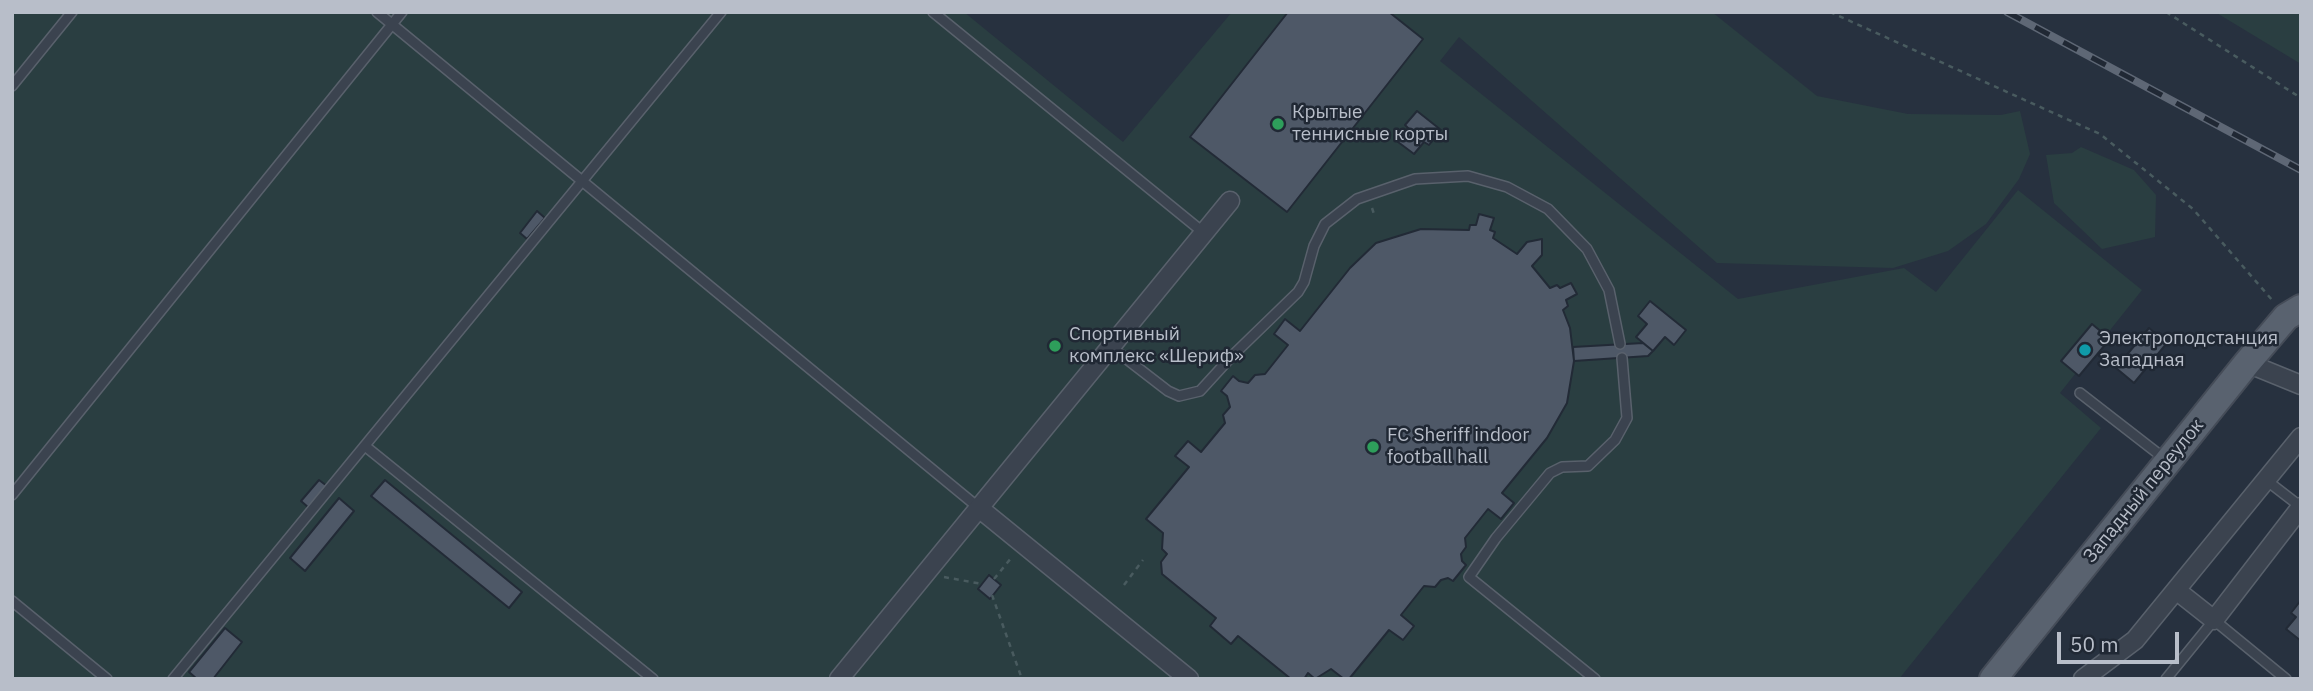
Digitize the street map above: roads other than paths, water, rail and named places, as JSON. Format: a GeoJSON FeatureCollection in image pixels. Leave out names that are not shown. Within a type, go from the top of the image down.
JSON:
{"type":"FeatureCollection","features":[{"type":"Feature","properties":{"kind":"main road","name":"Западный переулок"},"geometry":{"type":"LineString","coordinates":[[1993,679],[2247,363],[2294,312]]}},
{"type":"Feature","properties":{"kind":"street"},"geometry":{"type":"LineString","coordinates":[[839,679],[1230,201]]}},
{"type":"Feature","properties":{"kind":"street"},"geometry":{"type":"LineString","coordinates":[[2247,363],[2301,386]]}},
{"type":"Feature","properties":{"kind":"street"},"geometry":{"type":"LineString","coordinates":[[2083,679],[2135,640],[2301,437]]}},
{"type":"Feature","properties":{"kind":"street"},"geometry":{"type":"LineString","coordinates":[[2176,590],[2214,620],[2301,507]]}},
{"type":"Feature","properties":{"kind":"street"},"geometry":{"type":"LineString","coordinates":[[979,508],[1189,679]]}},
{"type":"Feature","properties":{"kind":"lane"},"geometry":{"type":"LineString","coordinates":[[12,86],[72,12]]}},
{"type":"Feature","properties":{"kind":"lane"},"geometry":{"type":"LineString","coordinates":[[377,12],[979,508]]}},
{"type":"Feature","properties":{"kind":"lane"},"geometry":{"type":"LineString","coordinates":[[12,495],[402,12]]}},
{"type":"Feature","properties":{"kind":"lane"},"geometry":{"type":"LineString","coordinates":[[173,679],[721,12]]}},
{"type":"Feature","properties":{"kind":"lane"},"geometry":{"type":"LineString","coordinates":[[933,12],[1204,233]]}},
{"type":"Feature","properties":{"kind":"lane"},"geometry":{"type":"LineString","coordinates":[[1111,347],[1168,391],[1179,396],[1200,391],[1297,292],[1304,282],[1314,246],[1325,224],[1357,199],[1415,178],[1468,176],[1507,187],[1548,209],[1587,249],[1609,290],[1620,344]]}},
{"type":"Feature","properties":{"kind":"lane"},"geometry":{"type":"LineString","coordinates":[[1595,679],[1469,577],[1496,538],[1550,473],[1562,467],[1588,466],[1615,440],[1627,418],[1622,358]]}},
{"type":"Feature","properties":{"kind":"lane"},"geometry":{"type":"LineString","coordinates":[[2080,393],[2168,461]]}},
{"type":"Feature","properties":{"kind":"lane"},"geometry":{"type":"LineString","coordinates":[[365,446],[653,679]]}},
{"type":"Feature","properties":{"kind":"lane"},"geometry":{"type":"LineString","coordinates":[[2266,480],[2301,507]]}},
{"type":"Feature","properties":{"kind":"lane"},"geometry":{"type":"LineString","coordinates":[[12,601],[107,679]]}},
{"type":"Feature","properties":{"kind":"lane"},"geometry":{"type":"LineString","coordinates":[[2166,679],[2214,620],[2286,679]]}},
{"type":"Feature","properties":{"kind":"railway"},"geometry":{"type":"LineString","coordinates":[[2007,12],[2301,170]]}},
{"type":"Feature","properties":{"kind":"place","name":"Крытые теннисные корты"},"geometry":{"type":"Point","coordinates":[1278,124]}},
{"type":"Feature","properties":{"kind":"place","name":"Спортивный комплекс «Шериф»"},"geometry":{"type":"Point","coordinates":[1055,346]}},
{"type":"Feature","properties":{"kind":"place","name":"Электроподстанция Западная"},"geometry":{"type":"Point","coordinates":[2085,350]}},
{"type":"Feature","properties":{"kind":"place","name":"FC Sheriff indoor football hall"},"geometry":{"type":"Point","coordinates":[1373,447]}}]}
